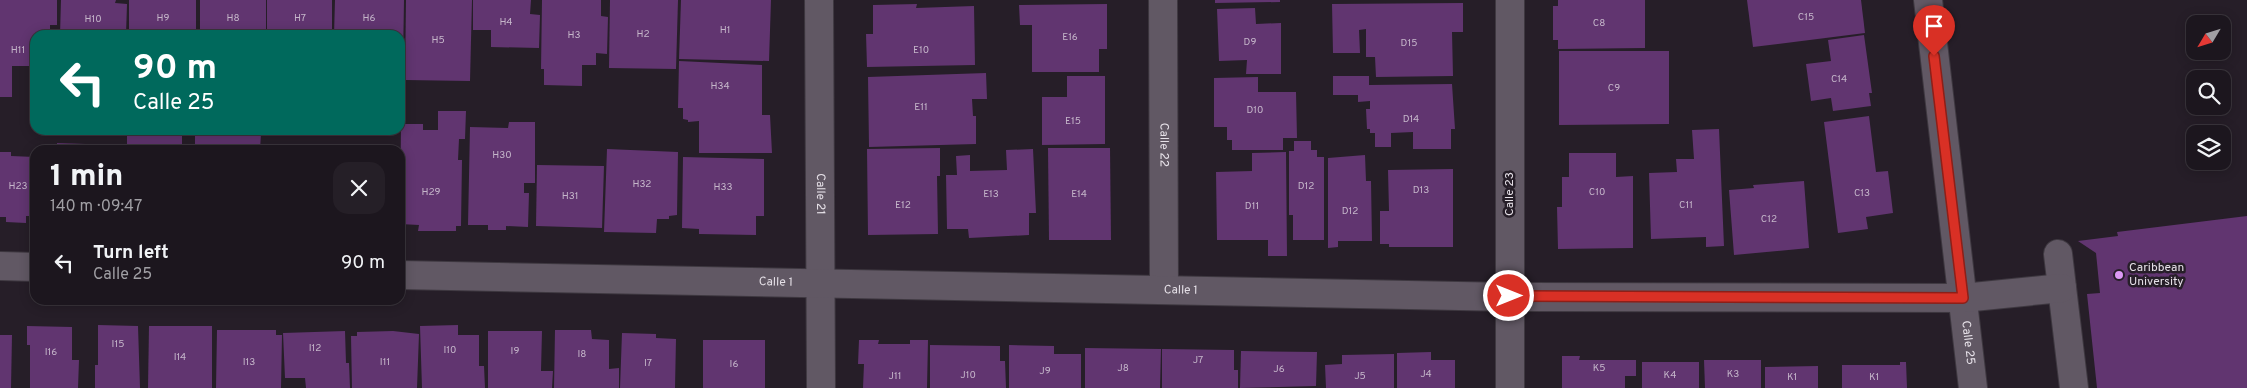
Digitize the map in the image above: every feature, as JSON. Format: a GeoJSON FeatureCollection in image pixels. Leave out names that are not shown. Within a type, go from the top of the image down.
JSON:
{"type":"FeatureCollection","features":[{"type":"Feature","properties":{"kind":"street","name":"Calle 21"},"geometry":{"type":"LineString","coordinates":[[819,0],[821,388]]}},
{"type":"Feature","properties":{"kind":"street","name":"Calle 22"},"geometry":{"type":"LineString","coordinates":[[1163,0],[1164,290]]}},
{"type":"Feature","properties":{"kind":"street","name":"Calle 23"},"geometry":{"type":"LineString","coordinates":[[1510,0],[1510,388]]}},
{"type":"Feature","properties":{"kind":"street","name":"Calle 25"},"geometry":{"type":"LineString","coordinates":[[1928,0],[1973,388]]}},
{"type":"Feature","properties":{"kind":"street"},"geometry":{"type":"LineString","coordinates":[[2058,254],[2074,388]]}},
{"type":"Feature","properties":{"kind":"street"},"geometry":{"type":"LineString","coordinates":[[0,266],[30,267]]}},
{"type":"Feature","properties":{"kind":"street","name":"Calle 1"},"geometry":{"type":"LineString","coordinates":[[405,274],[1509,296],[1963,298],[2062,288]]}},
{"type":"Feature","properties":{"kind":"building"},"geometry":{"type":"Polygon","coordinates":[[[0,0],[57,0],[57,25],[50,25],[50,30],[30,30],[30,66],[12,66],[12,97],[0,97],[0,0]]]}},
{"type":"Feature","properties":{"kind":"building"},"geometry":{"type":"Polygon","coordinates":[[[61,0],[116,0],[115,3],[127,4],[126,30],[60,30],[61,0]]]}},
{"type":"Feature","properties":{"kind":"building"},"geometry":{"type":"Polygon","coordinates":[[[129,0],[196,0],[196,30],[129,30],[129,0]]]}},
{"type":"Feature","properties":{"kind":"building"},"geometry":{"type":"Polygon","coordinates":[[[200,0],[266,0],[266,30],[200,30],[200,0]]]}},
{"type":"Feature","properties":{"kind":"building"},"geometry":{"type":"Polygon","coordinates":[[[267,0],[332,0],[332,30],[267,30],[267,0]]]}},
{"type":"Feature","properties":{"kind":"building"},"geometry":{"type":"Polygon","coordinates":[[[335,0],[404,0],[404,30],[334,30],[335,0]]]}},
{"type":"Feature","properties":{"kind":"building"},"geometry":{"type":"Polygon","coordinates":[[[406,0],[472,0],[470,81],[405,80],[406,0]]]}},
{"type":"Feature","properties":{"kind":"building"},"geometry":{"type":"Polygon","coordinates":[[[473,0],[531,0],[530,14],[540,15],[539,48],[491,47],[491,30],[473,30],[473,0]]]}},
{"type":"Feature","properties":{"kind":"building"},"geometry":{"type":"Polygon","coordinates":[[[542,0],[601,0],[601,16],[608,17],[607,54],[596,53],[596,65],[582,65],[582,86],[544,85],[544,69],[541,69],[542,0]]]}},
{"type":"Feature","properties":{"kind":"building"},"geometry":{"type":"Polygon","coordinates":[[[610,0],[678,0],[676,69],[609,68],[610,0]]]}},
{"type":"Feature","properties":{"kind":"building"},"geometry":{"type":"Polygon","coordinates":[[[681,0],[771,0],[769,61],[679,59],[681,0]]]}},
{"type":"Feature","properties":{"kind":"building"},"geometry":{"type":"Polygon","coordinates":[[[1215,0],[1280,0],[1280,2],[1215,3],[1215,0]]]}},
{"type":"Feature","properties":{"kind":"building"},"geometry":{"type":"Polygon","coordinates":[[[1558,0],[1645,0],[1645,48],[1558,49],[1558,40],[1553,40],[1553,6],[1558,6],[1558,0]]]}},
{"type":"Feature","properties":{"kind":"building"},"geometry":{"type":"Polygon","coordinates":[[[1747,0],[1861,0],[1865,33],[1753,47],[1747,0]]]}},
{"type":"Feature","properties":{"kind":"building"},"geometry":{"type":"Polygon","coordinates":[[[1463,3],[1463,32],[1452,32],[1453,76],[1376,77],[1375,57],[1366,57],[1366,29],[1359,30],[1360,53],[1333,53],[1332,4],[1463,3]]]}},
{"type":"Feature","properties":{"kind":"building"},"geometry":{"type":"Polygon","coordinates":[[[917,4],[916,8],[974,6],[975,65],[867,67],[866,34],[873,34],[873,5],[917,4]]]}},
{"type":"Feature","properties":{"kind":"building"},"geometry":{"type":"Polygon","coordinates":[[[1107,4],[1107,49],[1099,49],[1099,72],[1032,72],[1032,25],[1020,25],[1019,5],[1107,4]]]}},
{"type":"Feature","properties":{"kind":"building"},"geometry":{"type":"Polygon","coordinates":[[[1255,8],[1256,24],[1281,23],[1281,74],[1246,74],[1247,60],[1219,61],[1217,9],[1255,8]]]}},
{"type":"Feature","properties":{"kind":"building"},"geometry":{"type":"Polygon","coordinates":[[[1864,35],[1872,93],[1869,93],[1871,106],[1833,111],[1831,98],[1811,101],[1806,64],[1831,61],[1828,40],[1864,35]]]}},
{"type":"Feature","properties":{"kind":"building"},"geometry":{"type":"Polygon","coordinates":[[[1559,51],[1669,51],[1669,124],[1559,125],[1559,51]]]}},
{"type":"Feature","properties":{"kind":"building"},"geometry":{"type":"Polygon","coordinates":[[[679,61],[762,65],[762,115],[770,115],[772,153],[699,153],[699,121],[688,122],[688,120],[683,119],[683,108],[678,108],[679,61]]]}},
{"type":"Feature","properties":{"kind":"building"},"geometry":{"type":"Polygon","coordinates":[[[986,73],[987,99],[972,99],[973,116],[976,116],[976,144],[869,147],[868,77],[986,73]]]}},
{"type":"Feature","properties":{"kind":"building"},"geometry":{"type":"Polygon","coordinates":[[[1067,76],[1105,76],[1105,144],[1042,145],[1042,97],[1067,97],[1067,76]]]}},
{"type":"Feature","properties":{"kind":"building"},"geometry":{"type":"Polygon","coordinates":[[[1333,76],[1369,76],[1369,85],[1452,84],[1455,129],[1451,129],[1451,149],[1413,149],[1413,132],[1391,133],[1391,147],[1375,147],[1375,133],[1370,133],[1370,129],[1367,129],[1366,109],[1370,109],[1370,101],[1358,102],[1358,95],[1333,95],[1333,76]]]}},
{"type":"Feature","properties":{"kind":"building"},"geometry":{"type":"Polygon","coordinates":[[[1258,77],[1258,92],[1296,92],[1297,138],[1283,138],[1283,150],[1232,150],[1232,140],[1227,140],[1227,127],[1214,127],[1214,78],[1258,77]]]}},
{"type":"Feature","properties":{"kind":"building"},"geometry":{"type":"Polygon","coordinates":[[[438,111],[466,111],[465,139],[459,139],[458,160],[462,160],[461,226],[456,226],[456,231],[418,231],[419,225],[405,224],[405,145],[401,145],[401,135],[405,135],[405,124],[423,124],[423,130],[438,130],[438,111]]]}},
{"type":"Feature","properties":{"kind":"building"},"geometry":{"type":"Polygon","coordinates":[[[1869,116],[1876,172],[1888,171],[1893,213],[1866,217],[1868,229],[1838,233],[1824,122],[1869,116]]]}},
{"type":"Feature","properties":{"kind":"building"},"geometry":{"type":"Polygon","coordinates":[[[509,122],[535,122],[535,183],[524,183],[524,193],[529,193],[528,227],[506,226],[506,230],[488,230],[488,225],[468,225],[470,127],[508,128],[509,122]]]}},
{"type":"Feature","properties":{"kind":"building"},"geometry":{"type":"Polygon","coordinates":[[[1719,129],[1724,246],[1706,247],[1706,237],[1651,239],[1649,173],[1677,172],[1676,159],[1694,159],[1692,130],[1719,129]]]}},
{"type":"Feature","properties":{"kind":"building"},"geometry":{"type":"Polygon","coordinates":[[[127,135],[182,135],[182,145],[127,145],[127,135]]]}},
{"type":"Feature","properties":{"kind":"building"},"geometry":{"type":"Polygon","coordinates":[[[195,135],[261,135],[260,145],[195,145],[195,135]]]}},
{"type":"Feature","properties":{"kind":"building"},"geometry":{"type":"Polygon","coordinates":[[[1294,141],[1311,141],[1311,150],[1317,150],[1317,157],[1324,157],[1324,240],[1293,240],[1293,215],[1289,215],[1289,151],[1294,151],[1294,141]]]}},
{"type":"Feature","properties":{"kind":"building"},"geometry":{"type":"Polygon","coordinates":[[[57,143],[115,145],[57,145],[57,143]]]}},
{"type":"Feature","properties":{"kind":"building"},"geometry":{"type":"Polygon","coordinates":[[[940,148],[940,176],[937,176],[938,234],[868,235],[867,149],[940,148]]]}},
{"type":"Feature","properties":{"kind":"building"},"geometry":{"type":"Polygon","coordinates":[[[1048,148],[1110,148],[1111,240],[1049,240],[1048,148]]]}},
{"type":"Feature","properties":{"kind":"building"},"geometry":{"type":"Polygon","coordinates":[[[607,149],[678,152],[677,215],[669,216],[669,219],[657,219],[656,233],[604,232],[607,149]]]}},
{"type":"Feature","properties":{"kind":"building"},"geometry":{"type":"Polygon","coordinates":[[[1033,149],[1036,213],[1029,213],[1029,235],[969,238],[968,229],[947,229],[946,175],[957,175],[956,156],[970,155],[970,171],[1007,170],[1006,150],[1033,149]]]}},
{"type":"Feature","properties":{"kind":"building"},"geometry":{"type":"Polygon","coordinates":[[[0,152],[11,152],[11,156],[30,157],[30,216],[26,216],[26,223],[6,222],[6,217],[0,217],[0,152]]]}},
{"type":"Feature","properties":{"kind":"building"},"geometry":{"type":"Polygon","coordinates":[[[1286,152],[1287,256],[1268,256],[1268,240],[1217,240],[1216,172],[1252,171],[1252,153],[1286,152]]]}},
{"type":"Feature","properties":{"kind":"building"},"geometry":{"type":"Polygon","coordinates":[[[1569,153],[1616,153],[1616,177],[1633,176],[1633,248],[1558,249],[1557,207],[1562,207],[1562,177],[1569,177],[1569,153]]]}},
{"type":"Feature","properties":{"kind":"building"},"geometry":{"type":"Polygon","coordinates":[[[1365,155],[1366,181],[1371,181],[1372,241],[1338,241],[1338,247],[1328,248],[1328,158],[1365,155]]]}},
{"type":"Feature","properties":{"kind":"building"},"geometry":{"type":"Polygon","coordinates":[[[683,157],[764,159],[764,216],[756,216],[756,235],[699,234],[699,229],[682,228],[683,157]]]}},
{"type":"Feature","properties":{"kind":"building"},"geometry":{"type":"Polygon","coordinates":[[[537,165],[604,166],[602,228],[536,226],[537,165]]]}},
{"type":"Feature","properties":{"kind":"building"},"geometry":{"type":"Polygon","coordinates":[[[1453,169],[1453,247],[1389,247],[1389,244],[1380,244],[1380,211],[1389,211],[1388,170],[1453,169]]]}},
{"type":"Feature","properties":{"kind":"building"},"geometry":{"type":"Polygon","coordinates":[[[1804,181],[1809,248],[1734,255],[1729,190],[1754,188],[1753,185],[1804,181]]]}},
{"type":"Feature","properties":{"kind":"building"},"geometry":{"type":"Polygon","coordinates":[[[2247,216],[2247,388],[2097,388],[2087,294],[2100,293],[2096,253],[2078,241],[2118,236],[2117,232],[2247,216]]]}},
{"type":"Feature","properties":{"kind":"building"},"geometry":{"type":"Polygon","coordinates":[[[98,325],[138,326],[140,388],[95,388],[95,365],[98,365],[98,325]]]}},
{"type":"Feature","properties":{"kind":"building"},"geometry":{"type":"Polygon","coordinates":[[[458,325],[458,335],[479,335],[479,366],[484,366],[485,388],[422,388],[420,326],[458,325]]]}},
{"type":"Feature","properties":{"kind":"building"},"geometry":{"type":"Polygon","coordinates":[[[27,326],[72,327],[72,360],[79,360],[78,388],[30,388],[30,345],[27,345],[27,326]]]}},
{"type":"Feature","properties":{"kind":"building"},"geometry":{"type":"Polygon","coordinates":[[[149,326],[212,326],[212,388],[148,388],[149,326]]]}},
{"type":"Feature","properties":{"kind":"building"},"geometry":{"type":"Polygon","coordinates":[[[217,330],[276,330],[276,335],[282,335],[281,388],[216,388],[217,330]]]}},
{"type":"Feature","properties":{"kind":"building"},"geometry":{"type":"Polygon","coordinates":[[[555,330],[591,330],[592,339],[609,340],[609,369],[619,368],[619,388],[554,388],[555,330]]]}},
{"type":"Feature","properties":{"kind":"building"},"geometry":{"type":"Polygon","coordinates":[[[345,331],[346,363],[349,363],[350,388],[306,388],[305,378],[285,378],[283,333],[345,331]]]}},
{"type":"Feature","properties":{"kind":"building"},"geometry":{"type":"Polygon","coordinates":[[[393,331],[419,334],[417,388],[352,388],[351,336],[357,336],[357,332],[393,331]]]}},
{"type":"Feature","properties":{"kind":"building"},"geometry":{"type":"Polygon","coordinates":[[[488,331],[542,331],[541,371],[553,371],[552,388],[488,388],[488,331]]]}},
{"type":"Feature","properties":{"kind":"building"},"geometry":{"type":"Polygon","coordinates":[[[622,333],[656,334],[656,338],[676,339],[675,388],[620,388],[622,333]]]}},
{"type":"Feature","properties":{"kind":"building"},"geometry":{"type":"Polygon","coordinates":[[[0,335],[12,335],[11,388],[0,388],[0,335]]]}},
{"type":"Feature","properties":{"kind":"building"},"geometry":{"type":"Polygon","coordinates":[[[703,340],[765,340],[765,388],[703,388],[703,340]]]}},
{"type":"Feature","properties":{"kind":"building"},"geometry":{"type":"Polygon","coordinates":[[[859,340],[879,340],[878,344],[910,344],[910,340],[928,340],[927,388],[863,388],[864,364],[858,364],[859,340]]]}},
{"type":"Feature","properties":{"kind":"building"},"geometry":{"type":"Polygon","coordinates":[[[930,345],[1000,346],[1000,361],[1005,361],[1006,388],[930,388],[930,345]]]}},
{"type":"Feature","properties":{"kind":"building"},"geometry":{"type":"Polygon","coordinates":[[[1009,345],[1054,346],[1054,354],[1081,354],[1081,388],[1009,388],[1009,345]]]}},
{"type":"Feature","properties":{"kind":"building"},"geometry":{"type":"Polygon","coordinates":[[[1085,348],[1161,349],[1160,388],[1085,388],[1085,348]]]}},
{"type":"Feature","properties":{"kind":"building"},"geometry":{"type":"Polygon","coordinates":[[[1162,349],[1234,350],[1234,370],[1238,370],[1238,388],[1162,388],[1162,349]]]}},
{"type":"Feature","properties":{"kind":"building"},"geometry":{"type":"Polygon","coordinates":[[[1241,351],[1317,352],[1316,386],[1240,388],[1241,351]]]}},
{"type":"Feature","properties":{"kind":"building"},"geometry":{"type":"Polygon","coordinates":[[[1431,352],[1431,360],[1455,360],[1455,388],[1397,388],[1397,353],[1431,352]]]}},
{"type":"Feature","properties":{"kind":"building"},"geometry":{"type":"Polygon","coordinates":[[[1394,354],[1394,388],[1326,388],[1325,365],[1342,364],[1342,355],[1394,354]]]}},
{"type":"Feature","properties":{"kind":"building"},"geometry":{"type":"Polygon","coordinates":[[[1562,356],[1580,356],[1579,360],[1636,360],[1636,376],[1625,376],[1625,388],[1562,388],[1562,356]]]}},
{"type":"Feature","properties":{"kind":"building"},"geometry":{"type":"Polygon","coordinates":[[[1704,360],[1761,360],[1761,388],[1705,388],[1704,360]]]}},
{"type":"Feature","properties":{"kind":"building"},"geometry":{"type":"Polygon","coordinates":[[[1642,362],[1699,362],[1699,388],[1642,388],[1642,362]]]}},
{"type":"Feature","properties":{"kind":"building"},"geometry":{"type":"Polygon","coordinates":[[[1900,362],[1906,362],[1907,388],[1842,388],[1842,365],[1900,365],[1900,362]]]}},
{"type":"Feature","properties":{"kind":"building"},"geometry":{"type":"Polygon","coordinates":[[[1818,366],[1818,388],[1765,388],[1765,367],[1818,366]]]}},
{"type":"Feature","properties":{"kind":"place","name":"Caribbean University"},"geometry":{"type":"Point","coordinates":[2119,275]}},
{"type":"Feature","properties":{"kind":"route"},"geometry":{"type":"LineString","coordinates":[[1509,296],[1963,298],[1934,56]]}}]}
